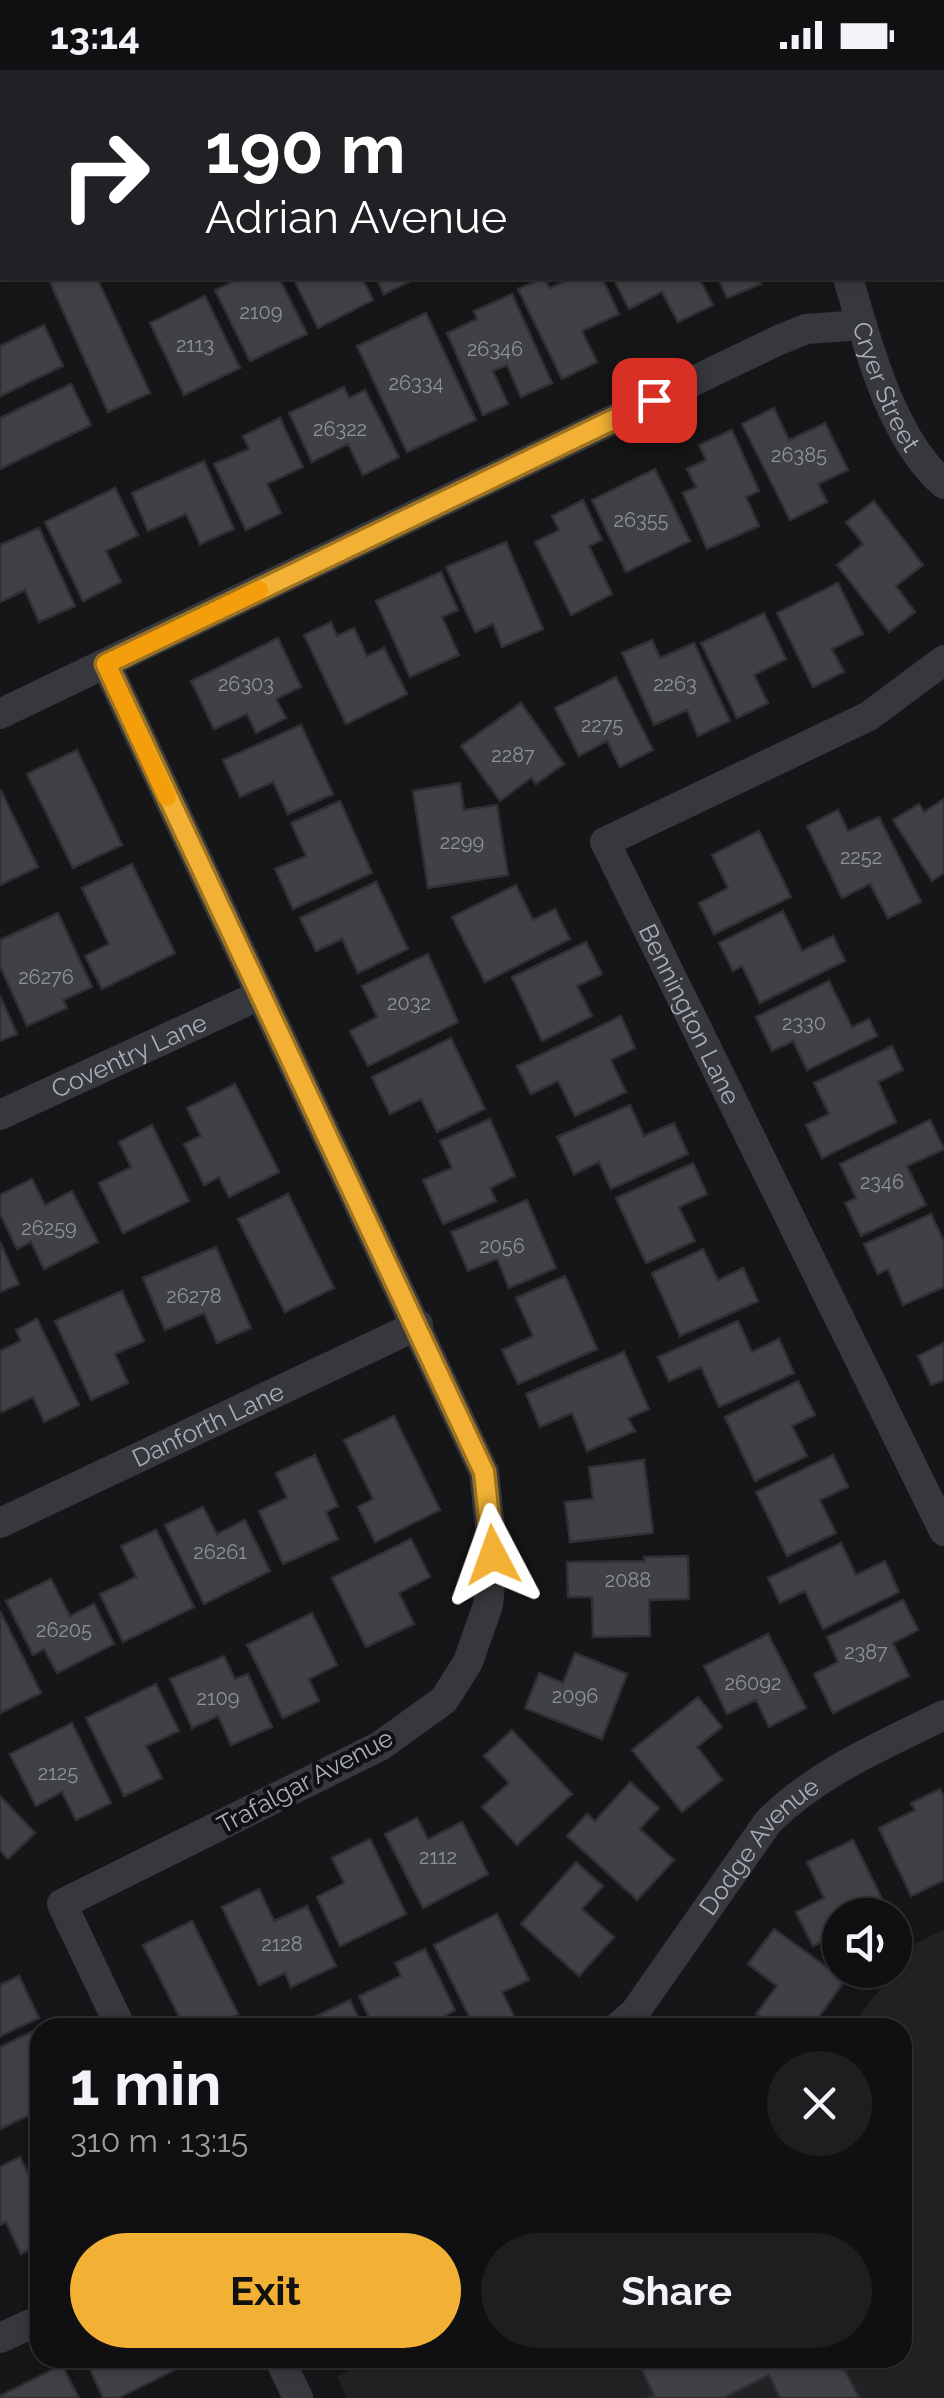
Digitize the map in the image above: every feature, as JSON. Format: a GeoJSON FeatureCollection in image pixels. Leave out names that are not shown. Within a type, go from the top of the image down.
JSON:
{"type":"FeatureCollection","features":[{"type":"Feature","properties":{"kind":"street","name":"Cryer Street"},"geometry":{"type":"LineString","coordinates":[[849,280],[887,392],[911,445],[944,484]]}},
{"type":"Feature","properties":{"kind":"street"},"geometry":{"type":"LineString","coordinates":[[0,714],[779,340],[806,329],[862,325]]}},
{"type":"Feature","properties":{"kind":"street","name":"Bennington Lane"},"geometry":{"type":"LineString","coordinates":[[944,660],[869,716],[606,842],[944,1531]]}},
{"type":"Feature","properties":{"kind":"street","name":"Trafalgar Avenue"},"geometry":{"type":"LineString","coordinates":[[106,664],[484,1472],[493,1555],[488,1604],[468,1662],[444,1700],[380,1746],[62,1904],[116,2018]]}},
{"type":"Feature","properties":{"kind":"street","name":"Coventry Lane"},"geometry":{"type":"LineString","coordinates":[[0,1115],[260,996]]}},
{"type":"Feature","properties":{"kind":"street","name":"Danforth Lane"},"geometry":{"type":"LineString","coordinates":[[0,1523],[418,1325]]}},
{"type":"Feature","properties":{"kind":"street","name":"Dodge Avenue"},"geometry":{"type":"LineString","coordinates":[[628,2018],[768,1822],[794,1796],[829,1772],[944,1714]]}},
{"type":"Feature","properties":{"kind":"street"},"geometry":{"type":"LineString","coordinates":[[0,2338],[30,2324]]}},
{"type":"Feature","properties":{"kind":"street"},"geometry":{"type":"LineString","coordinates":[[283,2368],[298,2398]]}},
{"type":"Feature","properties":{"kind":"shaded area"},"geometry":{"type":"Polygon","coordinates":[[[944,1930],[944,2398],[347,2398],[337,2376],[353,2368],[912,2368],[912,2018],[858,2018],[881,1988],[912,1988],[912,1947],[944,1930]]]}},
{"type":"Feature","properties":{"kind":"building"},"geometry":{"type":"Polygon","coordinates":[[[49,280],[98,280],[150,393],[108,412],[49,280]]]}},
{"type":"Feature","properties":{"kind":"building"},"geometry":{"type":"Polygon","coordinates":[[[236,280],[280,280],[307,334],[250,361],[215,290],[236,280]]]}},
{"type":"Feature","properties":{"kind":"building"},"geometry":{"type":"Polygon","coordinates":[[[294,280],[363,280],[373,300],[318,328],[294,280]]]}},
{"type":"Feature","properties":{"kind":"building"},"geometry":{"type":"Polygon","coordinates":[[[377,280],[413,280],[384,294],[377,280]]]}},
{"type":"Feature","properties":{"kind":"building"},"geometry":{"type":"Polygon","coordinates":[[[538,280],[544,280],[550,288],[567,280],[603,280],[619,314],[582,331],[597,362],[562,379],[518,289],[538,280]]]}},
{"type":"Feature","properties":{"kind":"building"},"geometry":{"type":"Polygon","coordinates":[[[614,280],[700,280],[713,305],[678,322],[662,292],[629,309],[614,280]]]}},
{"type":"Feature","properties":{"kind":"building"},"geometry":{"type":"Polygon","coordinates":[[[719,280],[759,280],[761,284],[727,298],[719,280]]]}},
{"type":"Feature","properties":{"kind":"building"},"geometry":{"type":"Polygon","coordinates":[[[512,294],[552,383],[521,397],[507,365],[493,371],[508,404],[483,415],[447,333],[477,319],[474,311],[512,294]]]}},
{"type":"Feature","properties":{"kind":"building"},"geometry":{"type":"Polygon","coordinates":[[[205,296],[240,368],[184,395],[150,323],[205,296]]]}},
{"type":"Feature","properties":{"kind":"building"},"geometry":{"type":"Polygon","coordinates":[[[426,313],[476,420],[407,452],[357,346],[426,313]]]}},
{"type":"Feature","properties":{"kind":"building"},"geometry":{"type":"Polygon","coordinates":[[[44,325],[63,366],[0,396],[0,346],[44,325]]]}},
{"type":"Feature","properties":{"kind":"building"},"geometry":{"type":"Polygon","coordinates":[[[71,384],[91,425],[0,469],[0,418],[71,384]]]}},
{"type":"Feature","properties":{"kind":"building"},"geometry":{"type":"Polygon","coordinates":[[[344,387],[349,398],[365,390],[399,457],[363,475],[348,444],[312,462],[289,413],[344,387]]]}},
{"type":"Feature","properties":{"kind":"building"},"geometry":{"type":"Polygon","coordinates":[[[774,408],[789,440],[825,423],[848,470],[818,484],[827,502],[790,520],[742,424],[774,408]]]}},
{"type":"Feature","properties":{"kind":"building"},"geometry":{"type":"Polygon","coordinates":[[[280,418],[303,467],[267,484],[281,513],[246,530],[214,464],[249,449],[243,436],[280,418]]]}},
{"type":"Feature","properties":{"kind":"building"},"geometry":{"type":"Polygon","coordinates":[[[732,430],[759,491],[746,497],[759,526],[707,549],[683,493],[696,487],[687,469],[706,460],[699,445],[732,430]]]}},
{"type":"Feature","properties":{"kind":"building"},"geometry":{"type":"Polygon","coordinates":[[[204,461],[234,529],[200,544],[186,514],[148,531],[132,493],[204,461]]]}},
{"type":"Feature","properties":{"kind":"building"},"geometry":{"type":"Polygon","coordinates":[[[655,469],[690,541],[626,572],[592,500],[655,469]]]}},
{"type":"Feature","properties":{"kind":"building"},"geometry":{"type":"Polygon","coordinates":[[[115,488],[138,535],[106,551],[121,582],[83,601],[45,522],[115,488]]]}},
{"type":"Feature","properties":{"kind":"building"},"geometry":{"type":"Polygon","coordinates":[[[583,500],[602,540],[589,546],[612,594],[571,615],[535,542],[559,530],[552,516],[583,500]]]}},
{"type":"Feature","properties":{"kind":"building"},"geometry":{"type":"Polygon","coordinates":[[[874,501],[923,565],[896,586],[915,612],[889,632],[837,565],[863,544],[846,522],[874,501]]]}},
{"type":"Feature","properties":{"kind":"building"},"geometry":{"type":"Polygon","coordinates":[[[39,528],[75,606],[39,622],[25,590],[0,602],[0,545],[39,528]]]}},
{"type":"Feature","properties":{"kind":"building"},"geometry":{"type":"Polygon","coordinates":[[[506,542],[543,629],[502,647],[493,624],[475,632],[446,567],[506,542]]]}},
{"type":"Feature","properties":{"kind":"building"},"geometry":{"type":"Polygon","coordinates":[[[441,572],[458,610],[442,617],[459,655],[410,677],[376,601],[441,572]]]}},
{"type":"Feature","properties":{"kind":"building"},"geometry":{"type":"Polygon","coordinates":[[[838,583],[863,634],[832,649],[844,672],[813,687],[777,613],[838,583]]]}},
{"type":"Feature","properties":{"kind":"building"},"geometry":{"type":"Polygon","coordinates":[[[764,613],[786,659],[754,675],[768,703],[737,718],[701,643],[764,613]]]}},
{"type":"Feature","properties":{"kind":"building"},"geometry":{"type":"Polygon","coordinates":[[[331,622],[337,636],[354,628],[367,656],[384,648],[407,694],[346,724],[304,635],[331,622]]]}},
{"type":"Feature","properties":{"kind":"building"},"geometry":{"type":"Polygon","coordinates":[[[278,638],[301,687],[276,699],[286,718],[256,733],[247,714],[214,729],[191,681],[278,638]]]}},
{"type":"Feature","properties":{"kind":"building"},"geometry":{"type":"Polygon","coordinates":[[[652,640],[660,658],[694,643],[730,721],[698,736],[687,710],[654,725],[622,653],[652,640]]]}},
{"type":"Feature","properties":{"kind":"building"},"geometry":{"type":"Polygon","coordinates":[[[616,677],[653,750],[620,767],[607,741],[579,756],[555,708],[616,677]]]}},
{"type":"Feature","properties":{"kind":"building"},"geometry":{"type":"Polygon","coordinates":[[[521,703],[564,764],[536,784],[531,778],[500,801],[461,746],[521,703]]]}},
{"type":"Feature","properties":{"kind":"building"},"geometry":{"type":"Polygon","coordinates":[[[301,725],[333,794],[288,814],[273,782],[240,797],[223,760],[301,725]]]}},
{"type":"Feature","properties":{"kind":"building"},"geometry":{"type":"Polygon","coordinates":[[[77,750],[122,845],[73,868],[27,774],[77,750]]]}},
{"type":"Feature","properties":{"kind":"building"},"geometry":{"type":"Polygon","coordinates":[[[460,783],[464,810],[497,805],[508,875],[428,888],[413,791],[460,783]]]}},
{"type":"Feature","properties":{"kind":"building"},"geometry":{"type":"Polygon","coordinates":[[[0,789],[38,867],[0,885],[0,789]]]}},
{"type":"Feature","properties":{"kind":"building"},"geometry":{"type":"Polygon","coordinates":[[[944,799],[944,873],[932,881],[893,820],[919,804],[924,812],[944,799]]]}},
{"type":"Feature","properties":{"kind":"building"},"geometry":{"type":"Polygon","coordinates":[[[340,801],[372,873],[293,909],[275,869],[306,856],[291,823],[340,801]]]}},
{"type":"Feature","properties":{"kind":"building"},"geometry":{"type":"Polygon","coordinates":[[[838,810],[848,831],[879,817],[921,902],[888,918],[870,884],[842,898],[807,826],[838,810]]]}},
{"type":"Feature","properties":{"kind":"building"},"geometry":{"type":"Polygon","coordinates":[[[759,831],[791,897],[714,934],[699,903],[728,888],[712,855],[759,831]]]}},
{"type":"Feature","properties":{"kind":"building"},"geometry":{"type":"Polygon","coordinates":[[[132,864],[175,953],[102,989],[85,956],[109,944],[82,888],[132,864]]]}},
{"type":"Feature","properties":{"kind":"building"},"geometry":{"type":"Polygon","coordinates":[[[376,882],[408,949],[358,973],[342,939],[316,951],[300,918],[376,882]]]}},
{"type":"Feature","properties":{"kind":"building"},"geometry":{"type":"Polygon","coordinates":[[[516,885],[533,920],[555,909],[570,939],[485,982],[452,917],[516,885]]]}},
{"type":"Feature","properties":{"kind":"building"},"geometry":{"type":"Polygon","coordinates":[[[783,911],[802,951],[833,936],[845,961],[760,1003],[742,966],[733,971],[719,943],[783,911]]]}},
{"type":"Feature","properties":{"kind":"building"},"geometry":{"type":"Polygon","coordinates":[[[58,913],[92,987],[63,1000],[67,1008],[27,1026],[0,966],[0,940],[58,913]]]}},
{"type":"Feature","properties":{"kind":"building"},"geometry":{"type":"Polygon","coordinates":[[[586,942],[602,974],[577,986],[592,1016],[542,1041],[512,977],[586,942]]]}},
{"type":"Feature","properties":{"kind":"building"},"geometry":{"type":"Polygon","coordinates":[[[428,954],[458,1022],[368,1066],[350,1031],[377,1017],[362,986],[428,954]]]}},
{"type":"Feature","properties":{"kind":"building"},"geometry":{"type":"Polygon","coordinates":[[[829,981],[852,1027],[869,1019],[877,1036],[807,1070],[793,1041],[772,1051],[756,1017],[829,981]]]}},
{"type":"Feature","properties":{"kind":"building"},"geometry":{"type":"Polygon","coordinates":[[[0,996],[17,1034],[0,1041],[0,996]]]}},
{"type":"Feature","properties":{"kind":"building"},"geometry":{"type":"Polygon","coordinates":[[[621,1016],[635,1048],[611,1060],[626,1092],[575,1116],[558,1081],[531,1094],[517,1066],[621,1016]]]}},
{"type":"Feature","properties":{"kind":"building"},"geometry":{"type":"Polygon","coordinates":[[[451,1038],[485,1109],[437,1132],[421,1099],[390,1114],[372,1077],[451,1038]]]}},
{"type":"Feature","properties":{"kind":"building"},"geometry":{"type":"Polygon","coordinates":[[[892,1046],[903,1070],[878,1082],[896,1122],[822,1158],[806,1125],[829,1114],[814,1083],[892,1046]]]}},
{"type":"Feature","properties":{"kind":"building"},"geometry":{"type":"Polygon","coordinates":[[[235,1084],[279,1172],[229,1197],[219,1177],[204,1185],[184,1144],[201,1136],[187,1108],[235,1084]]]}},
{"type":"Feature","properties":{"kind":"building"},"geometry":{"type":"Polygon","coordinates":[[[630,1105],[644,1136],[674,1123],[688,1154],[611,1189],[599,1162],[574,1174],[557,1137],[630,1105]]]}},
{"type":"Feature","properties":{"kind":"building"},"geometry":{"type":"Polygon","coordinates":[[[490,1119],[515,1176],[490,1188],[496,1201],[443,1224],[423,1180],[452,1168],[440,1141],[490,1119]]]}},
{"type":"Feature","properties":{"kind":"building"},"geometry":{"type":"Polygon","coordinates":[[[930,1120],[944,1149],[907,1166],[926,1205],[861,1236],[845,1203],[856,1198],[840,1164],[930,1120]]]}},
{"type":"Feature","properties":{"kind":"building"},"geometry":{"type":"Polygon","coordinates":[[[152,1125],[189,1201],[123,1233],[99,1183],[131,1167],[119,1142],[152,1125]]]}},
{"type":"Feature","properties":{"kind":"building"},"geometry":{"type":"Polygon","coordinates":[[[693,1163],[707,1194],[679,1207],[695,1241],[646,1263],[616,1198],[693,1163]]]}},
{"type":"Feature","properties":{"kind":"building"},"geometry":{"type":"Polygon","coordinates":[[[32,1179],[45,1205],[72,1191],[98,1242],[44,1269],[31,1242],[17,1249],[0,1214],[0,1195],[32,1179]]]}},
{"type":"Feature","properties":{"kind":"building"},"geometry":{"type":"Polygon","coordinates":[[[288,1194],[334,1288],[285,1312],[238,1219],[288,1194]]]}},
{"type":"Feature","properties":{"kind":"building"},"geometry":{"type":"Polygon","coordinates":[[[527,1200],[556,1268],[509,1288],[497,1259],[468,1271],[451,1232],[527,1200]]]}},
{"type":"Feature","properties":{"kind":"building"},"geometry":{"type":"Polygon","coordinates":[[[931,1214],[944,1242],[944,1287],[903,1305],[888,1269],[878,1274],[864,1244],[931,1214]]]}},
{"type":"Feature","properties":{"kind":"building"},"geometry":{"type":"Polygon","coordinates":[[[0,1242],[19,1284],[0,1292],[0,1242]]]}},
{"type":"Feature","properties":{"kind":"building"},"geometry":{"type":"Polygon","coordinates":[[[216,1247],[251,1328],[217,1343],[204,1313],[165,1330],[143,1278],[216,1247]]]}},
{"type":"Feature","properties":{"kind":"building"},"geometry":{"type":"Polygon","coordinates":[[[703,1249],[718,1280],[743,1268],[758,1301],[680,1336],[652,1273],[703,1249]]]}},
{"type":"Feature","properties":{"kind":"building"},"geometry":{"type":"Polygon","coordinates":[[[565,1276],[597,1349],[518,1384],[502,1350],[533,1336],[516,1298],[565,1276]]]}},
{"type":"Feature","properties":{"kind":"building"},"geometry":{"type":"Polygon","coordinates":[[[122,1291],[144,1341],[115,1354],[128,1383],[91,1400],[55,1321],[122,1291]]]}},
{"type":"Feature","properties":{"kind":"building"},"geometry":{"type":"Polygon","coordinates":[[[37,1319],[79,1405],[44,1422],[33,1397],[2,1412],[0,1409],[0,1351],[21,1341],[16,1330],[37,1319]]]}},
{"type":"Feature","properties":{"kind":"building"},"geometry":{"type":"Polygon","coordinates":[[[738,1321],[752,1352],[779,1339],[794,1373],[719,1407],[701,1367],[669,1381],[658,1357],[738,1321]]]}},
{"type":"Feature","properties":{"kind":"building"},"geometry":{"type":"Polygon","coordinates":[[[944,1343],[944,1380],[931,1385],[918,1356],[944,1343]]]}},
{"type":"Feature","properties":{"kind":"building"},"geometry":{"type":"Polygon","coordinates":[[[624,1352],[649,1409],[628,1418],[635,1431],[587,1451],[572,1413],[540,1427],[526,1394],[624,1352]]]}},
{"type":"Feature","properties":{"kind":"building"},"geometry":{"type":"Polygon","coordinates":[[[798,1381],[815,1415],[792,1426],[807,1456],[755,1481],[725,1417],[798,1381]]]}},
{"type":"Feature","properties":{"kind":"building"},"geometry":{"type":"Polygon","coordinates":[[[394,1416],[440,1510],[375,1542],[358,1507],[373,1499],[344,1440],[394,1416]]]}},
{"type":"Feature","properties":{"kind":"building"},"geometry":{"type":"Polygon","coordinates":[[[315,1455],[338,1506],[326,1512],[338,1539],[283,1564],[259,1511],[287,1498],[276,1473],[315,1455]]]}},
{"type":"Feature","properties":{"kind":"building"},"geometry":{"type":"Polygon","coordinates":[[[833,1455],[848,1487],[820,1500],[836,1533],[787,1556],[756,1492],[833,1455]]]}},
{"type":"Feature","properties":{"kind":"building"},"geometry":{"type":"Polygon","coordinates":[[[644,1460],[653,1533],[570,1542],[565,1502],[593,1499],[589,1467],[644,1460]]]}},
{"type":"Feature","properties":{"kind":"building"},"geometry":{"type":"Polygon","coordinates":[[[203,1507],[217,1534],[245,1520],[270,1571],[204,1604],[165,1525],[203,1507]]]}},
{"type":"Feature","properties":{"kind":"building"},"geometry":{"type":"Polygon","coordinates":[[[156,1530],[194,1607],[123,1642],[100,1594],[136,1577],[121,1546],[156,1530]]]}},
{"type":"Feature","properties":{"kind":"building"},"geometry":{"type":"Polygon","coordinates":[[[411,1539],[430,1577],[399,1593],[414,1624],[366,1647],[332,1578],[411,1539]]]}},
{"type":"Feature","properties":{"kind":"building"},"geometry":{"type":"Polygon","coordinates":[[[841,1543],[856,1575],[885,1561],[899,1592],[823,1629],[805,1591],[780,1603],[768,1578],[841,1543]]]}},
{"type":"Feature","properties":{"kind":"building"},"geometry":{"type":"Polygon","coordinates":[[[688,1556],[689,1599],[649,1600],[650,1636],[593,1637],[592,1597],[568,1597],[567,1562],[688,1556]]]}},
{"type":"Feature","properties":{"kind":"building"},"geometry":{"type":"Polygon","coordinates":[[[51,1579],[70,1616],[94,1604],[114,1644],[57,1673],[44,1649],[33,1655],[6,1601],[51,1579]]]}},
{"type":"Feature","properties":{"kind":"building"},"geometry":{"type":"Polygon","coordinates":[[[903,1600],[918,1630],[893,1643],[909,1676],[833,1713],[814,1674],[838,1662],[827,1637],[903,1600]]]}},
{"type":"Feature","properties":{"kind":"building"},"geometry":{"type":"Polygon","coordinates":[[[0,1611],[41,1693],[0,1713],[0,1611]]]}},
{"type":"Feature","properties":{"kind":"building"},"geometry":{"type":"Polygon","coordinates":[[[312,1613],[337,1665],[309,1679],[319,1701],[283,1718],[247,1645],[312,1613]]]}},
{"type":"Feature","properties":{"kind":"building"},"geometry":{"type":"Polygon","coordinates":[[[768,1634],[806,1708],[769,1727],[756,1700],[727,1714],[704,1666],[768,1634]]]}},
{"type":"Feature","properties":{"kind":"building"},"geometry":{"type":"Polygon","coordinates":[[[575,1653],[627,1674],[602,1739],[525,1708],[539,1673],[563,1683],[575,1653]]]}},
{"type":"Feature","properties":{"kind":"building"},"geometry":{"type":"Polygon","coordinates":[[[224,1656],[235,1679],[248,1674],[272,1727],[231,1745],[218,1716],[192,1728],[170,1679],[224,1656]]]}},
{"type":"Feature","properties":{"kind":"building"},"geometry":{"type":"Polygon","coordinates":[[[156,1684],[179,1731],[146,1746],[162,1778],[124,1796],[86,1718],[156,1684]]]}},
{"type":"Feature","properties":{"kind":"building"},"geometry":{"type":"Polygon","coordinates":[[[698,1697],[722,1727],[697,1747],[722,1780],[682,1812],[632,1750],[698,1697]]]}},
{"type":"Feature","properties":{"kind":"building"},"geometry":{"type":"Polygon","coordinates":[[[72,1723],[111,1803],[76,1820],[62,1792],[36,1806],[10,1754],[72,1723]]]}},
{"type":"Feature","properties":{"kind":"building"},"geometry":{"type":"Polygon","coordinates":[[[512,1730],[572,1794],[517,1845],[482,1807],[509,1783],[484,1756],[512,1730]]]}},
{"type":"Feature","properties":{"kind":"building"},"geometry":{"type":"Polygon","coordinates":[[[630,1782],[659,1808],[640,1829],[674,1860],[637,1900],[567,1836],[587,1814],[595,1821],[630,1782]]]}},
{"type":"Feature","properties":{"kind":"building"},"geometry":{"type":"Polygon","coordinates":[[[940,1789],[944,1797],[944,1880],[911,1896],[879,1828],[915,1810],[911,1803],[940,1789]]]}},
{"type":"Feature","properties":{"kind":"building"},"geometry":{"type":"Polygon","coordinates":[[[0,1796],[35,1833],[8,1859],[0,1850],[0,1796]]]}},
{"type":"Feature","properties":{"kind":"building"},"geometry":{"type":"Polygon","coordinates":[[[417,1818],[428,1839],[462,1822],[488,1874],[423,1908],[385,1834],[417,1818]]]}},
{"type":"Feature","properties":{"kind":"building"},"geometry":{"type":"Polygon","coordinates":[[[370,1839],[406,1914],[340,1946],[317,1897],[344,1883],[332,1858],[370,1839]]]}},
{"type":"Feature","properties":{"kind":"building"},"geometry":{"type":"Polygon","coordinates":[[[853,1840],[882,1898],[824,1898],[807,1862],[853,1840]]]}},
{"type":"Feature","properties":{"kind":"building"},"geometry":{"type":"Polygon","coordinates":[[[576,1862],[603,1886],[582,1909],[614,1937],[579,1976],[521,1924],[576,1862]]]}},
{"type":"Feature","properties":{"kind":"building"},"geometry":{"type":"Polygon","coordinates":[[[259,1889],[274,1921],[307,1906],[336,1966],[291,1987],[285,1973],[259,1985],[222,1907],[259,1889]]]}},
{"type":"Feature","properties":{"kind":"building"},"geometry":{"type":"Polygon","coordinates":[[[822,1899],[822,1942],[813,1946],[796,1912],[822,1899]]]}},
{"type":"Feature","properties":{"kind":"building"},"geometry":{"type":"Polygon","coordinates":[[[497,1914],[529,1980],[502,1992],[515,2018],[470,2018],[434,1945],[497,1914]]]}},
{"type":"Feature","properties":{"kind":"building"},"geometry":{"type":"Polygon","coordinates":[[[192,1921],[238,2014],[230,2018],[180,2018],[143,1945],[192,1921]]]}},
{"type":"Feature","properties":{"kind":"building"},"geometry":{"type":"Polygon","coordinates":[[[774,1929],[822,1963],[822,1988],[839,1988],[818,2018],[761,2018],[756,2014],[777,1986],[748,1964],[774,1929]]]}},
{"type":"Feature","properties":{"kind":"building"},"geometry":{"type":"Polygon","coordinates":[[[425,1949],[455,2010],[441,2018],[369,2018],[359,1996],[401,1976],[395,1963],[425,1949]]]}},
{"type":"Feature","properties":{"kind":"building"},"geometry":{"type":"Polygon","coordinates":[[[19,1976],[39,2018],[30,2018],[30,2022],[0,2036],[0,1985],[19,1976]]]}},
{"type":"Feature","properties":{"kind":"building"},"geometry":{"type":"Polygon","coordinates":[[[350,2000],[358,2018],[313,2018],[350,2000]]]}},
{"type":"Feature","properties":{"kind":"building"},"geometry":{"type":"Polygon","coordinates":[[[30,2033],[30,2115],[0,2129],[0,2047],[30,2033]]]}},
{"type":"Feature","properties":{"kind":"building"},"geometry":{"type":"Polygon","coordinates":[[[20,2157],[30,2178],[30,2249],[21,2254],[6,2222],[0,2225],[0,2167],[20,2157]]]}},
{"type":"Feature","properties":{"kind":"building"},"geometry":{"type":"Polygon","coordinates":[[[56,2368],[64,2368],[79,2398],[0,2398],[56,2368]]]}},
{"type":"Feature","properties":{"kind":"building"},"geometry":{"type":"Polygon","coordinates":[[[90,2368],[179,2368],[118,2398],[103,2398],[90,2368]]]}},
{"type":"Feature","properties":{"kind":"building"},"geometry":{"type":"Polygon","coordinates":[[[641,2368],[844,2368],[859,2398],[780,2398],[769,2375],[723,2398],[647,2398],[654,2395],[641,2368]]]}},
{"type":"Feature","properties":{"kind":"slow traffic"},"geometry":{"type":"LineString","coordinates":[[167,797],[106,664],[259,590]]}},
{"type":"Feature","properties":{"kind":"route"},"geometry":{"type":"LineString","coordinates":[[493,1555],[484,1472],[106,664],[654,400]]}}]}
